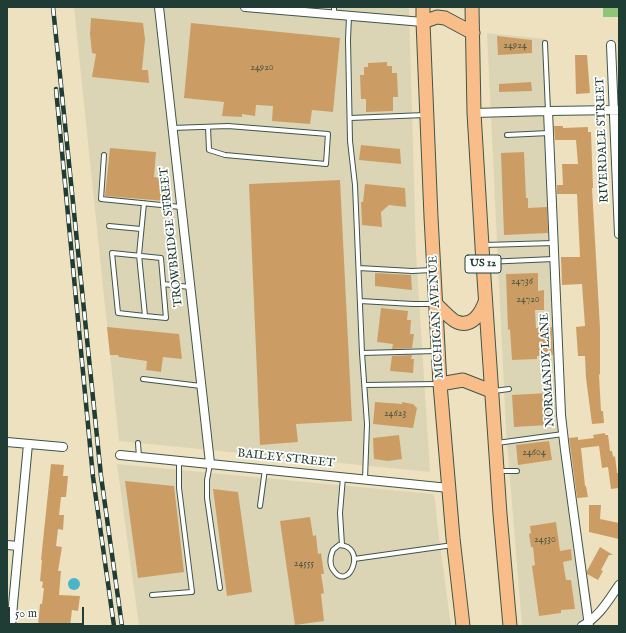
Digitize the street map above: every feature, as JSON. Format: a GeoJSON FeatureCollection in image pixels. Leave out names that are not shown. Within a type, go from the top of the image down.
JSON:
{"type":"FeatureCollection","features":[{"type":"Feature","properties":{"kind":"main road","name":"MICHIGAN AVENUE"},"geometry":{"type":"LineString","coordinates":[[423,7],[440,384],[448,488],[462,626]]}},
{"type":"Feature","properties":{"kind":"main road","name":"US 12"},"geometry":{"type":"LineString","coordinates":[[472,7],[474,113],[485,302],[510,626]]}},
{"type":"Feature","properties":{"kind":"main road"},"geometry":{"type":"LineString","coordinates":[[423,22],[437,17],[446,18],[473,33]]}},
{"type":"Feature","properties":{"kind":"main road"},"geometry":{"type":"LineString","coordinates":[[436,304],[457,322],[464,323],[474,320],[480,314],[485,302]]}},
{"type":"Feature","properties":{"kind":"main road"},"geometry":{"type":"LineString","coordinates":[[440,384],[463,380],[491,391]]}},
{"type":"Feature","properties":{"kind":"street","name":"TROWBRIDGE STREET"},"geometry":{"type":"LineString","coordinates":[[159,7],[210,463]]}},
{"type":"Feature","properties":{"kind":"street"},"geometry":{"type":"LineString","coordinates":[[245,7],[334,11],[349,16],[423,22]]}},
{"type":"Feature","properties":{"kind":"street","name":"RIVERDALE STREET"},"geometry":{"type":"LineString","coordinates":[[611,45],[616,110],[619,234]]}},
{"type":"Feature","properties":{"kind":"street"},"geometry":{"type":"LineString","coordinates":[[474,113],[548,110],[616,110]]}},
{"type":"Feature","properties":{"kind":"street","name":"NORMANDY LANE"},"geometry":{"type":"LineString","coordinates":[[548,110],[563,434],[586,625]]}},
{"type":"Feature","properties":{"kind":"street"},"geometry":{"type":"LineString","coordinates":[[7,442],[63,447]]}},
{"type":"Feature","properties":{"kind":"street"},"geometry":{"type":"LineString","coordinates":[[11,626],[28,444]]}},
{"type":"Feature","properties":{"kind":"street","name":"BAILEY STREET"},"geometry":{"type":"LineString","coordinates":[[120,455],[448,488]]}},
{"type":"Feature","properties":{"kind":"street"},"geometry":{"type":"LineString","coordinates":[[7,545],[18,546]]}},
{"type":"Feature","properties":{"kind":"street"},"geometry":{"type":"LineString","coordinates":[[586,625],[599,613],[619,585]]}},
{"type":"Feature","properties":{"kind":"lane"},"geometry":{"type":"LineString","coordinates":[[349,16],[350,141],[355,185],[362,353],[367,424],[365,479]]}},
{"type":"Feature","properties":{"kind":"lane"},"geometry":{"type":"LineString","coordinates":[[545,43],[548,110]]}},
{"type":"Feature","properties":{"kind":"lane"},"geometry":{"type":"LineString","coordinates":[[350,118],[427,115]]}},
{"type":"Feature","properties":{"kind":"lane"},"geometry":{"type":"LineString","coordinates":[[172,128],[228,126],[328,134],[326,164],[225,155],[209,150],[208,127]]}},
{"type":"Feature","properties":{"kind":"lane"},"geometry":{"type":"LineString","coordinates":[[507,135],[549,133]]}},
{"type":"Feature","properties":{"kind":"lane"},"geometry":{"type":"LineString","coordinates":[[104,156],[101,199],[181,207]]}},
{"type":"Feature","properties":{"kind":"lane"},"geometry":{"type":"LineString","coordinates":[[144,203],[139,255],[145,316]]}},
{"type":"Feature","properties":{"kind":"lane"},"geometry":{"type":"LineString","coordinates":[[109,226],[141,229]]}},
{"type":"Feature","properties":{"kind":"lane"},"geometry":{"type":"LineString","coordinates":[[482,245],[554,243]]}},
{"type":"Feature","properties":{"kind":"lane"},"geometry":{"type":"LineString","coordinates":[[112,253],[161,258],[163,284],[166,318],[118,313],[112,253]]}},
{"type":"Feature","properties":{"kind":"lane"},"geometry":{"type":"LineString","coordinates":[[483,262],[554,259]]}},
{"type":"Feature","properties":{"kind":"lane"},"geometry":{"type":"LineString","coordinates":[[359,268],[412,271],[434,270]]}},
{"type":"Feature","properties":{"kind":"lane"},"geometry":{"type":"LineString","coordinates":[[163,284],[190,287]]}},
{"type":"Feature","properties":{"kind":"lane"},"geometry":{"type":"LineString","coordinates":[[360,301],[436,304]]}},
{"type":"Feature","properties":{"kind":"lane"},"geometry":{"type":"LineString","coordinates":[[362,353],[438,351]]}},
{"type":"Feature","properties":{"kind":"lane"},"geometry":{"type":"LineString","coordinates":[[143,379],[201,386]]}},
{"type":"Feature","properties":{"kind":"lane"},"geometry":{"type":"LineString","coordinates":[[365,385],[440,384]]}},
{"type":"Feature","properties":{"kind":"lane"},"geometry":{"type":"LineString","coordinates":[[491,391],[509,389]]}},
{"type":"Feature","properties":{"kind":"lane"},"geometry":{"type":"LineString","coordinates":[[495,443],[513,442],[563,434]]}},
{"type":"Feature","properties":{"kind":"lane"},"geometry":{"type":"LineString","coordinates":[[138,443],[139,457]]}},
{"type":"Feature","properties":{"kind":"lane"},"geometry":{"type":"LineString","coordinates":[[152,595],[192,592],[179,488],[179,460]]}},
{"type":"Feature","properties":{"kind":"lane"},"geometry":{"type":"LineString","coordinates":[[210,463],[207,480],[207,498],[220,588]]}},
{"type":"Feature","properties":{"kind":"lane"},"geometry":{"type":"LineString","coordinates":[[260,506],[265,469]]}},
{"type":"Feature","properties":{"kind":"lane"},"geometry":{"type":"LineString","coordinates":[[497,471],[517,471]]}},
{"type":"Feature","properties":{"kind":"lane"},"geometry":{"type":"LineString","coordinates":[[342,545],[340,512],[344,477]]}},
{"type":"Feature","properties":{"kind":"lane"},"geometry":{"type":"LineString","coordinates":[[342,545],[347,546],[354,559],[353,569],[349,574],[342,576],[335,572],[331,564],[331,554],[335,547],[342,545]]}},
{"type":"Feature","properties":{"kind":"lane"},"geometry":{"type":"LineString","coordinates":[[354,559],[454,545]]}},
{"type":"Feature","properties":{"kind":"shaded area"},"geometry":{"type":"Polygon","coordinates":[[[74,7],[409,7],[416,251],[430,472],[119,441],[74,7]]]}},
{"type":"Feature","properties":{"kind":"shaded area"},"geometry":{"type":"Polygon","coordinates":[[[487,33],[546,39],[552,123],[567,434],[595,626],[522,626],[506,430],[487,33]]]}},
{"type":"Feature","properties":{"kind":"shaded area"},"geometry":{"type":"Polygon","coordinates":[[[117,464],[433,494],[435,499],[451,626],[139,626],[117,464]]]}},
{"type":"Feature","properties":{"kind":"green space"},"geometry":{"type":"Polygon","coordinates":[[[603,7],[619,7],[619,17],[603,17],[603,7]]]}},
{"type":"Feature","properties":{"kind":"water"},"geometry":{"type":"Polygon","coordinates":[[[72,578],[76,578],[80,584],[76,590],[72,590],[68,586],[68,582],[72,578]]]}},
{"type":"Feature","properties":{"kind":"building"},"geometry":{"type":"Polygon","coordinates":[[[91,18],[143,23],[145,39],[142,70],[148,70],[149,83],[92,77],[96,54],[92,53],[90,34],[91,18]]]}},
{"type":"Feature","properties":{"kind":"building"},"geometry":{"type":"Polygon","coordinates":[[[191,23],[340,38],[333,112],[312,110],[310,124],[272,121],[273,106],[256,105],[255,116],[242,114],[242,117],[222,116],[224,102],[184,98],[191,23]]]}},
{"type":"Feature","properties":{"kind":"building"},"geometry":{"type":"Polygon","coordinates":[[[497,36],[532,40],[532,53],[498,55],[497,36]]]}},
{"type":"Feature","properties":{"kind":"building"},"geometry":{"type":"Polygon","coordinates":[[[575,55],[587,55],[590,93],[576,94],[575,55]]]}},
{"type":"Feature","properties":{"kind":"building"},"geometry":{"type":"Polygon","coordinates":[[[387,62],[387,66],[392,66],[392,73],[397,73],[398,97],[393,97],[393,111],[366,112],[366,99],[361,99],[360,75],[364,75],[364,67],[368,67],[368,63],[387,62]]]}},
{"type":"Feature","properties":{"kind":"building"},"geometry":{"type":"Polygon","coordinates":[[[531,82],[532,91],[499,92],[499,84],[531,82]]]}},
{"type":"Feature","properties":{"kind":"building"},"geometry":{"type":"Polygon","coordinates":[[[554,126],[563,126],[563,128],[588,127],[588,132],[591,132],[592,188],[600,328],[599,375],[601,411],[603,411],[604,423],[592,424],[586,378],[585,356],[578,356],[576,327],[585,326],[582,284],[562,285],[561,257],[580,257],[577,194],[557,194],[557,185],[563,185],[562,164],[578,164],[576,140],[555,140],[554,126]]]}},
{"type":"Feature","properties":{"kind":"building"},"geometry":{"type":"Polygon","coordinates":[[[361,145],[400,149],[401,164],[359,160],[361,145]]]}},
{"type":"Feature","properties":{"kind":"building"},"geometry":{"type":"Polygon","coordinates":[[[110,148],[156,152],[154,177],[160,178],[159,185],[167,186],[166,201],[105,196],[110,148]]]}},
{"type":"Feature","properties":{"kind":"building"},"geometry":{"type":"Polygon","coordinates":[[[524,152],[526,198],[528,198],[528,208],[547,207],[548,233],[504,235],[501,153],[524,152]]]}},
{"type":"Feature","properties":{"kind":"building"},"geometry":{"type":"Polygon","coordinates":[[[340,180],[352,421],[296,424],[298,442],[260,445],[249,184],[340,180]]]}},
{"type":"Feature","properties":{"kind":"building"},"geometry":{"type":"Polygon","coordinates":[[[365,184],[405,188],[406,207],[389,205],[381,212],[382,227],[362,225],[361,202],[363,202],[365,184]]]}},
{"type":"Feature","properties":{"kind":"building"},"geometry":{"type":"Polygon","coordinates":[[[375,273],[411,275],[412,290],[375,286],[375,273]]]}},
{"type":"Feature","properties":{"kind":"building"},"geometry":{"type":"Polygon","coordinates":[[[538,273],[538,291],[544,290],[544,310],[535,310],[536,328],[552,327],[553,355],[537,356],[537,359],[512,360],[510,329],[508,330],[506,274],[538,273]]]}},
{"type":"Feature","properties":{"kind":"building"},"geometry":{"type":"Polygon","coordinates":[[[381,308],[408,311],[407,320],[411,320],[410,334],[414,334],[412,348],[392,349],[393,344],[377,342],[381,308]]]}},
{"type":"Feature","properties":{"kind":"building"},"geometry":{"type":"Polygon","coordinates":[[[107,327],[179,334],[182,359],[163,357],[161,372],[146,370],[147,361],[119,357],[118,355],[110,355],[107,327]]]}},
{"type":"Feature","properties":{"kind":"building"},"geometry":{"type":"Polygon","coordinates":[[[412,355],[411,359],[414,359],[413,373],[390,371],[392,356],[412,355]]]}},
{"type":"Feature","properties":{"kind":"building"},"geometry":{"type":"Polygon","coordinates":[[[547,393],[548,425],[514,427],[512,395],[547,393]]]}},
{"type":"Feature","properties":{"kind":"building"},"geometry":{"type":"Polygon","coordinates":[[[375,402],[402,404],[402,402],[413,404],[417,408],[413,428],[373,424],[375,402]]]}},
{"type":"Feature","properties":{"kind":"building"},"geometry":{"type":"Polygon","coordinates":[[[605,433],[605,435],[608,435],[610,451],[612,451],[613,457],[615,456],[617,473],[619,473],[619,488],[611,489],[608,467],[602,468],[599,446],[581,448],[585,486],[588,497],[577,498],[569,438],[578,437],[578,440],[594,438],[593,435],[605,433]]]}},
{"type":"Feature","properties":{"kind":"building"},"geometry":{"type":"Polygon","coordinates":[[[399,435],[402,459],[388,461],[374,459],[373,438],[399,435]]]}},
{"type":"Feature","properties":{"kind":"building"},"geometry":{"type":"Polygon","coordinates":[[[549,441],[552,460],[518,465],[516,445],[549,441]]]}},
{"type":"Feature","properties":{"kind":"building"},"geometry":{"type":"Polygon","coordinates":[[[51,464],[64,465],[63,476],[68,476],[66,497],[61,497],[59,515],[64,515],[63,530],[58,529],[56,546],[62,547],[58,571],[61,571],[59,595],[80,596],[78,611],[72,610],[70,626],[38,626],[40,604],[42,604],[44,588],[42,588],[43,582],[40,581],[41,560],[51,464]]]}},
{"type":"Feature","properties":{"kind":"building"},"geometry":{"type":"Polygon","coordinates":[[[125,481],[174,486],[184,572],[138,578],[125,481]]]}},
{"type":"Feature","properties":{"kind":"building"},"geometry":{"type":"Polygon","coordinates":[[[213,489],[238,492],[252,592],[227,596],[213,489]]]}},
{"type":"Feature","properties":{"kind":"building"},"geometry":{"type":"Polygon","coordinates":[[[589,505],[601,505],[600,519],[619,523],[619,539],[589,532],[589,505]]]}},
{"type":"Feature","properties":{"kind":"building"},"geometry":{"type":"Polygon","coordinates":[[[310,517],[313,536],[316,535],[318,554],[321,553],[324,574],[321,574],[324,593],[321,594],[324,621],[295,625],[280,521],[310,517]]]}},
{"type":"Feature","properties":{"kind":"building"},"geometry":{"type":"Polygon","coordinates":[[[556,522],[560,551],[571,549],[572,560],[563,562],[566,580],[571,580],[575,609],[561,610],[561,613],[539,616],[532,566],[535,565],[533,547],[531,547],[529,534],[531,533],[530,526],[556,522]]]}},
{"type":"Feature","properties":{"kind":"building"},"geometry":{"type":"Polygon","coordinates":[[[600,547],[613,555],[609,555],[601,570],[603,571],[598,580],[587,574],[587,571],[600,547]]]}},
{"type":"Feature","properties":{"kind":"railway"},"geometry":{"type":"LineString","coordinates":[[53,7],[101,476],[122,626]]}},
{"type":"Feature","properties":{"kind":"railway"},"geometry":{"type":"LineString","coordinates":[[56,89],[93,477],[114,626]]}}]}
